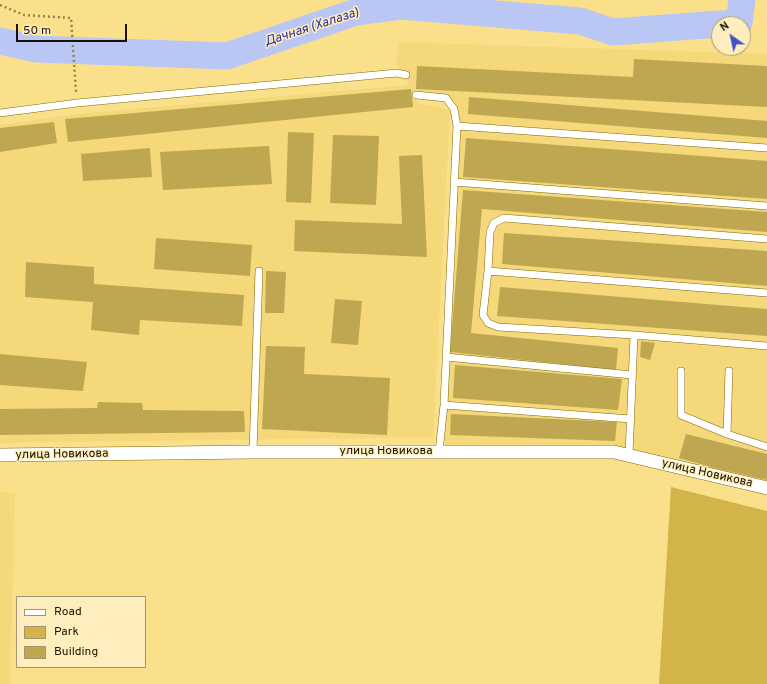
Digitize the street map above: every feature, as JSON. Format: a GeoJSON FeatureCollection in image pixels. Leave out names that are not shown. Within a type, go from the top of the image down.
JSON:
{"type":"FeatureCollection","features":[{"type":"Feature","properties":{"kind":"street","name":"улица Новикова"},"geometry":{"type":"LineString","coordinates":[[0,455],[253,452],[614,452],[767,488]]}},
{"type":"Feature","properties":{"kind":"lane"},"geometry":{"type":"LineString","coordinates":[[0,113],[77,103],[406,74]]}},
{"type":"Feature","properties":{"kind":"lane"},"geometry":{"type":"LineString","coordinates":[[416,95],[446,98],[454,109],[457,126],[444,406],[439,452]]}},
{"type":"Feature","properties":{"kind":"lane"},"geometry":{"type":"LineString","coordinates":[[457,126],[767,148]]}},
{"type":"Feature","properties":{"kind":"lane"},"geometry":{"type":"LineString","coordinates":[[454,182],[767,206]]}},
{"type":"Feature","properties":{"kind":"lane"},"geometry":{"type":"LineString","coordinates":[[767,239],[504,218],[494,223],[490,232],[488,271],[483,315],[488,323],[498,327],[634,335],[767,346]]}},
{"type":"Feature","properties":{"kind":"lane"},"geometry":{"type":"LineString","coordinates":[[253,452],[259,271]]}},
{"type":"Feature","properties":{"kind":"lane"},"geometry":{"type":"LineString","coordinates":[[488,271],[767,293]]}},
{"type":"Feature","properties":{"kind":"lane"},"geometry":{"type":"LineString","coordinates":[[630,456],[634,335]]}},
{"type":"Feature","properties":{"kind":"lane"},"geometry":{"type":"LineString","coordinates":[[446,358],[632,375]]}},
{"type":"Feature","properties":{"kind":"lane"},"geometry":{"type":"LineString","coordinates":[[681,371],[681,415],[727,434],[767,447]]}},
{"type":"Feature","properties":{"kind":"lane"},"geometry":{"type":"LineString","coordinates":[[727,434],[729,371]]}},
{"type":"Feature","properties":{"kind":"lane"},"geometry":{"type":"LineString","coordinates":[[444,406],[631,419]]}},
{"type":"Feature","properties":{"kind":"path"},"geometry":{"type":"LineString","coordinates":[[0,5],[24,15],[71,18],[77,103]]}},
{"type":"Feature","properties":{"kind":"shaded area"},"geometry":{"type":"Polygon","coordinates":[[[399,42],[711,52],[711,56],[751,56],[751,53],[767,54],[767,485],[617,449],[445,445],[444,405],[454,127],[450,112],[433,437],[0,443],[0,125],[76,114],[409,85],[396,64],[399,42]],[[412,88],[418,103],[450,110],[446,98],[415,93],[412,88]]]}},
{"type":"Feature","properties":{"kind":"shaded area"},"geometry":{"type":"Polygon","coordinates":[[[0,492],[15,493],[10,684],[0,684],[0,492]]]}},
{"type":"Feature","properties":{"kind":"green space"},"geometry":{"type":"Polygon","coordinates":[[[671,487],[767,511],[767,684],[659,684],[671,487]]]}},
{"type":"Feature","properties":{"kind":"building"},"geometry":{"type":"Polygon","coordinates":[[[634,59],[767,66],[767,107],[416,89],[417,66],[633,77],[634,59]]]}},
{"type":"Feature","properties":{"kind":"building"},"geometry":{"type":"Polygon","coordinates":[[[411,89],[413,107],[68,142],[65,119],[411,89]]]}},
{"type":"Feature","properties":{"kind":"building"},"geometry":{"type":"Polygon","coordinates":[[[469,97],[767,121],[767,138],[468,114],[469,97]]]}},
{"type":"Feature","properties":{"kind":"building"},"geometry":{"type":"Polygon","coordinates":[[[54,122],[57,143],[0,152],[0,128],[54,122]]]}},
{"type":"Feature","properties":{"kind":"building"},"geometry":{"type":"Polygon","coordinates":[[[288,132],[314,133],[311,203],[286,202],[288,132]]]}},
{"type":"Feature","properties":{"kind":"building"},"geometry":{"type":"Polygon","coordinates":[[[333,135],[379,136],[376,205],[330,203],[333,135]]]}},
{"type":"Feature","properties":{"kind":"building"},"geometry":{"type":"Polygon","coordinates":[[[466,138],[767,161],[767,199],[463,177],[466,138]]]}},
{"type":"Feature","properties":{"kind":"building"},"geometry":{"type":"Polygon","coordinates":[[[269,146],[272,184],[163,190],[160,152],[269,146]]]}},
{"type":"Feature","properties":{"kind":"building"},"geometry":{"type":"Polygon","coordinates":[[[150,148],[152,177],[83,181],[81,154],[150,148]]]}},
{"type":"Feature","properties":{"kind":"building"},"geometry":{"type":"Polygon","coordinates":[[[422,155],[427,257],[294,251],[295,220],[402,224],[399,156],[422,155]]]}},
{"type":"Feature","properties":{"kind":"building"},"geometry":{"type":"Polygon","coordinates":[[[463,190],[767,212],[767,232],[482,209],[471,333],[618,348],[616,370],[450,352],[463,190]]]}},
{"type":"Feature","properties":{"kind":"building"},"geometry":{"type":"Polygon","coordinates":[[[504,233],[767,251],[767,286],[502,264],[504,233]]]}},
{"type":"Feature","properties":{"kind":"building"},"geometry":{"type":"Polygon","coordinates":[[[156,238],[252,245],[250,276],[154,269],[156,238]]]}},
{"type":"Feature","properties":{"kind":"building"},"geometry":{"type":"Polygon","coordinates":[[[26,262],[94,267],[94,284],[244,295],[242,326],[140,320],[139,335],[91,330],[93,302],[25,297],[26,262]]]}},
{"type":"Feature","properties":{"kind":"building"},"geometry":{"type":"Polygon","coordinates":[[[266,271],[286,272],[284,313],[265,313],[266,271]]]}},
{"type":"Feature","properties":{"kind":"building"},"geometry":{"type":"Polygon","coordinates":[[[500,287],[767,309],[767,336],[497,316],[500,287]]]}},
{"type":"Feature","properties":{"kind":"building"},"geometry":{"type":"Polygon","coordinates":[[[335,299],[362,301],[358,345],[331,343],[335,299]]]}},
{"type":"Feature","properties":{"kind":"building"},"geometry":{"type":"Polygon","coordinates":[[[641,341],[655,343],[650,360],[640,357],[641,341]]]}},
{"type":"Feature","properties":{"kind":"building"},"geometry":{"type":"Polygon","coordinates":[[[266,346],[305,347],[304,374],[390,378],[387,435],[262,429],[266,346]]]}},
{"type":"Feature","properties":{"kind":"building"},"geometry":{"type":"Polygon","coordinates":[[[0,354],[87,362],[83,391],[0,385],[0,354]]]}},
{"type":"Feature","properties":{"kind":"building"},"geometry":{"type":"Polygon","coordinates":[[[455,365],[622,379],[618,410],[453,398],[455,365]]]}},
{"type":"Feature","properties":{"kind":"building"},"geometry":{"type":"Polygon","coordinates":[[[98,402],[142,403],[143,410],[244,411],[245,432],[0,435],[0,409],[97,408],[98,402]]]}},
{"type":"Feature","properties":{"kind":"building"},"geometry":{"type":"Polygon","coordinates":[[[451,414],[617,422],[615,441],[450,435],[451,414]]]}},
{"type":"Feature","properties":{"kind":"building"},"geometry":{"type":"Polygon","coordinates":[[[686,434],[767,454],[767,480],[714,468],[679,458],[686,434]]]}},
{"type":"Feature","properties":{"kind":"waterway","name":"Дачная (Халаза)"},"geometry":{"type":"LineString","coordinates":[[740,16],[742,0]]}},
{"type":"Feature","properties":{"kind":"waterway","name":"Дачная (Халаза)"},"geometry":{"type":"LineString","coordinates":[[0,41],[36,49],[227,56],[356,12],[401,6],[580,21],[613,32],[711,25]]}}]}
